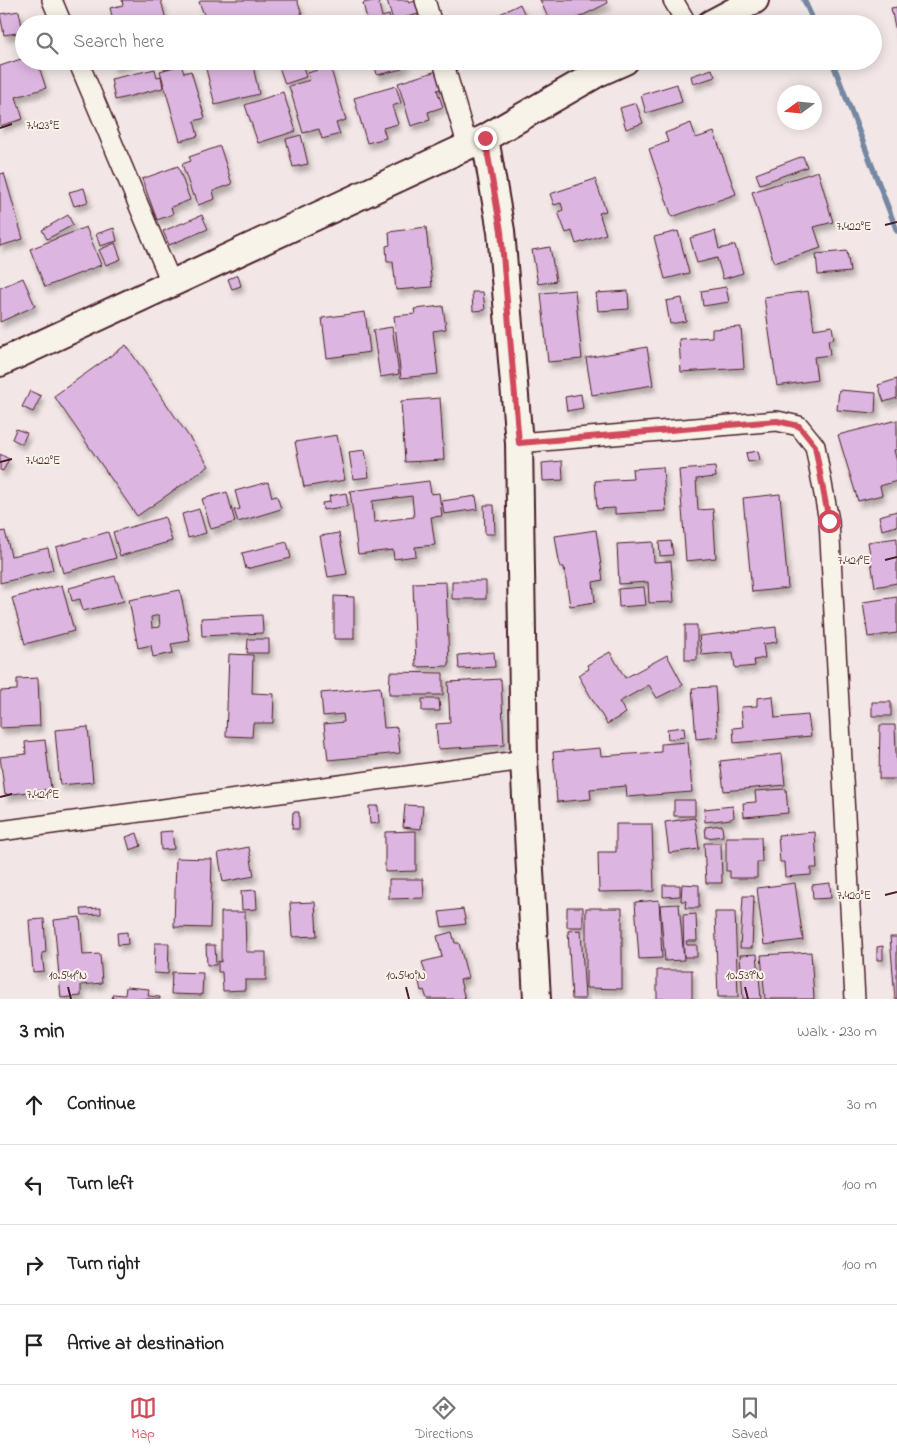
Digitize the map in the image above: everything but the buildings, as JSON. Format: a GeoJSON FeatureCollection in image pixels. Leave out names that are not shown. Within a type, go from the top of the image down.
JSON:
{"type":"FeatureCollection","features":[{"type":"Feature","properties":{"kind":"street"},"geometry":{"type":"LineString","coordinates":[[52,0],[58,15]]}},
{"type":"Feature","properties":{"kind":"street"},"geometry":{"type":"LineString","coordinates":[[426,0],[430,15]]}},
{"type":"Feature","properties":{"kind":"street"},"geometry":{"type":"LineString","coordinates":[[673,0],[682,15]]}},
{"type":"Feature","properties":{"kind":"street"},"geometry":{"type":"LineString","coordinates":[[727,15],[755,0]]}},
{"type":"Feature","properties":{"kind":"street"},"geometry":{"type":"LineString","coordinates":[[82,70],[171,282]]}},
{"type":"Feature","properties":{"kind":"street"},"geometry":{"type":"LineString","coordinates":[[447,70],[476,141],[501,231],[519,443],[524,760],[537,999]]}},
{"type":"Feature","properties":{"kind":"street"},"geometry":{"type":"LineString","coordinates":[[0,363],[476,141],[605,70]]}},
{"type":"Feature","properties":{"kind":"street"},"geometry":{"type":"LineString","coordinates":[[519,443],[777,421],[799,426],[815,446],[829,521],[854,999]]}},
{"type":"Feature","properties":{"kind":"street"},"geometry":{"type":"LineString","coordinates":[[0,831],[524,760]]}},
{"type":"Feature","properties":{"kind":"waterway"},"geometry":{"type":"LineString","coordinates":[[804,0],[811,15]]}},
{"type":"Feature","properties":{"kind":"waterway"},"geometry":{"type":"LineString","coordinates":[[835,70],[897,231]]}},
{"type":"Feature","properties":{"kind":"route"},"geometry":{"type":"LineString","coordinates":[[485,138],[501,231],[519,443],[777,421],[799,426],[815,446],[829,521]]}}]}
